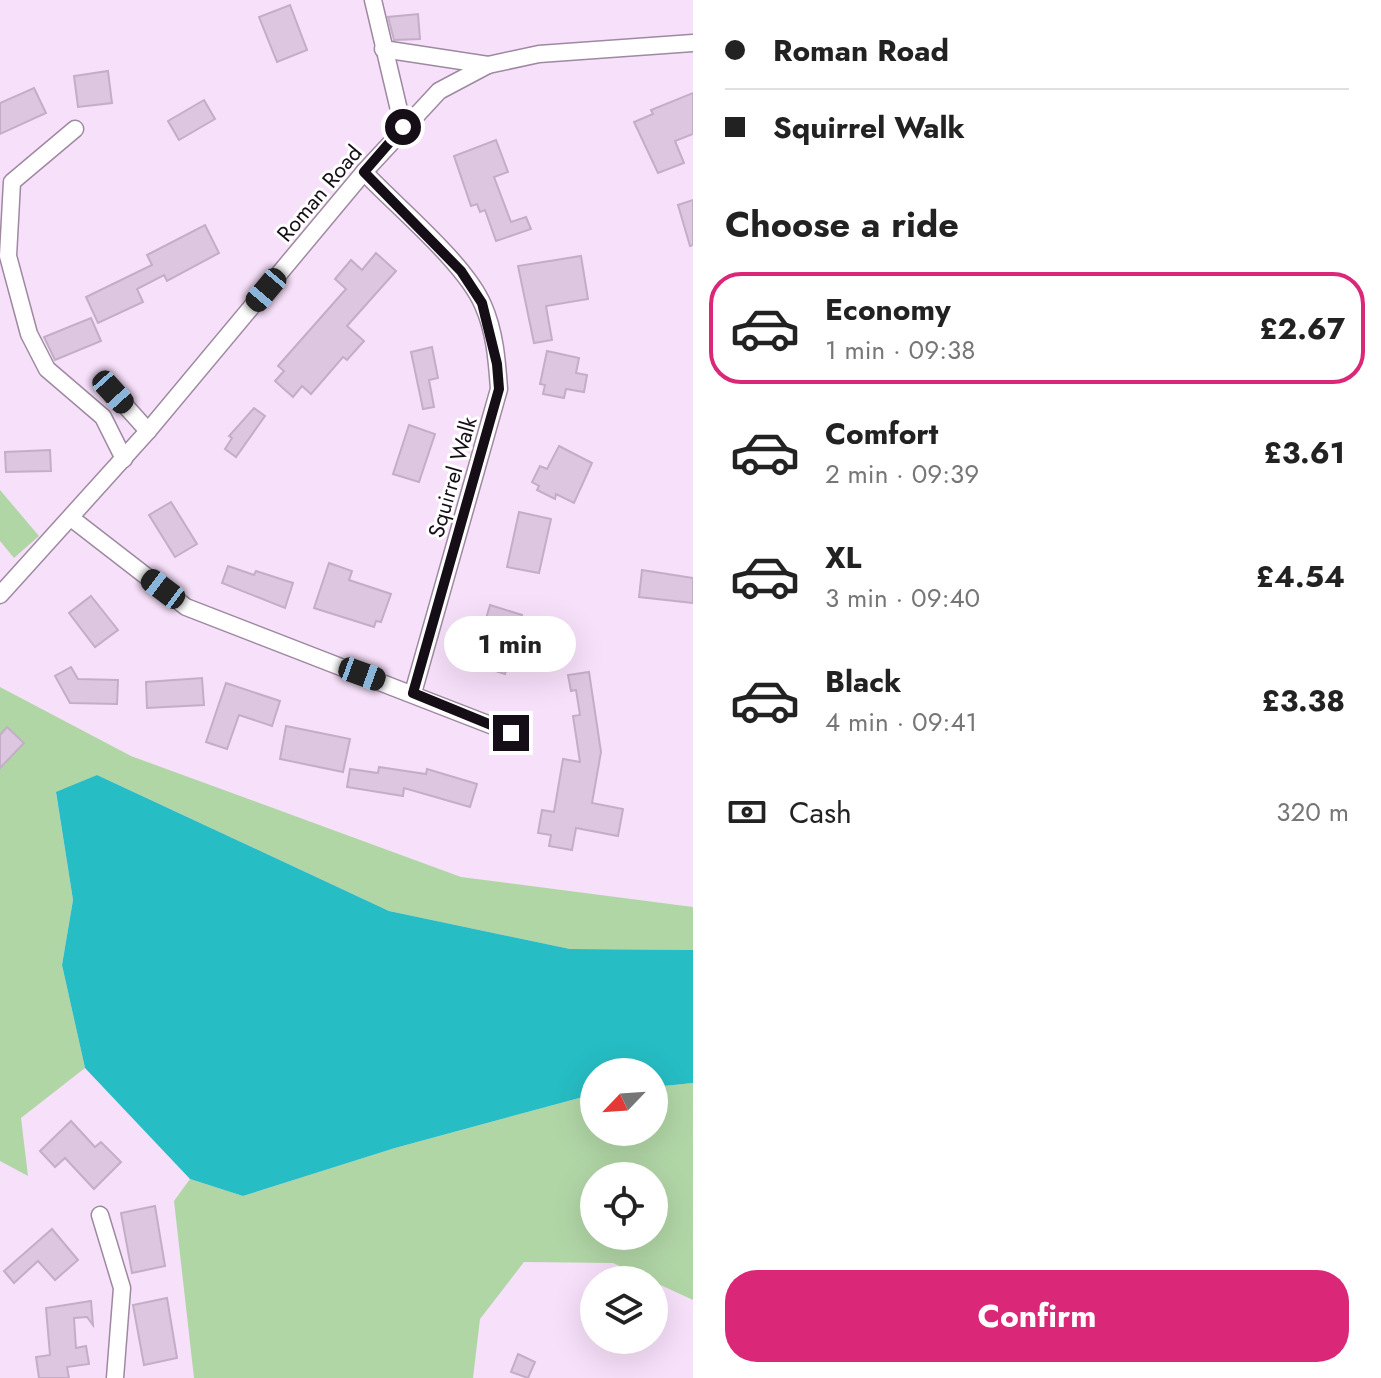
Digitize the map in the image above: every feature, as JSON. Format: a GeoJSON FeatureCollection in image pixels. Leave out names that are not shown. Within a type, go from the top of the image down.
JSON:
{"type":"FeatureCollection","features":[{"type":"Feature","properties":{"kind":"street"},"geometry":{"type":"LineString","coordinates":[[373,0],[403,127]]}},
{"type":"Feature","properties":{"kind":"street","name":"Roman Road"},"geometry":{"type":"LineString","coordinates":[[0,595],[124,459],[364,172],[439,91],[488,65],[539,54],[693,43]]}},
{"type":"Feature","properties":{"kind":"street"},"geometry":{"type":"LineString","coordinates":[[383,49],[488,65]]}},
{"type":"Feature","properties":{"kind":"street"},"geometry":{"type":"LineString","coordinates":[[75,129],[12,182],[8,256],[29,334],[47,369],[103,417],[124,459]]}},
{"type":"Feature","properties":{"kind":"street","name":"Squirrel Walk"},"geometry":{"type":"LineString","coordinates":[[364,172],[461,271],[482,303],[497,364],[499,389],[413,693]]}},
{"type":"Feature","properties":{"kind":"street"},"geometry":{"type":"LineString","coordinates":[[113,392],[148,431]]}},
{"type":"Feature","properties":{"kind":"street"},"geometry":{"type":"LineString","coordinates":[[71,518],[186,607],[511,733]]}},
{"type":"Feature","properties":{"kind":"street"},"geometry":{"type":"LineString","coordinates":[[100,1215],[122,1288],[115,1378]]}},
{"type":"Feature","properties":{"kind":"green space"},"geometry":{"type":"Polygon","coordinates":[[[0,490],[39,536],[14,558],[0,541],[0,490]]]}},
{"type":"Feature","properties":{"kind":"green space"},"geometry":{"type":"Polygon","coordinates":[[[0,687],[131,756],[461,877],[693,907],[693,950],[570,949],[389,911],[97,775],[56,793],[73,900],[62,965],[85,1068],[21,1118],[28,1176],[0,1161],[0,687]]]}},
{"type":"Feature","properties":{"kind":"green space"},"geometry":{"type":"Polygon","coordinates":[[[693,1083],[693,1300],[668,1288],[668,1266],[524,1262],[480,1319],[473,1378],[194,1378],[174,1201],[190,1179],[243,1196],[395,1148],[580,1098],[580,1146],[668,1146],[668,1086],[693,1083]]]}},
{"type":"Feature","properties":{"kind":"water"},"geometry":{"type":"Polygon","coordinates":[[[97,775],[389,911],[570,949],[693,950],[693,1083],[668,1086],[668,1058],[580,1058],[580,1098],[395,1148],[243,1196],[190,1179],[85,1068],[62,965],[73,900],[56,792],[97,775]]]}},
{"type":"Feature","properties":{"kind":"building"},"geometry":{"type":"Polygon","coordinates":[[[290,5],[307,50],[277,62],[259,17],[290,5]]]}},
{"type":"Feature","properties":{"kind":"building"},"geometry":{"type":"Polygon","coordinates":[[[418,14],[420,39],[394,40],[388,17],[418,14]]]}},
{"type":"Feature","properties":{"kind":"building"},"geometry":{"type":"Polygon","coordinates":[[[108,71],[112,103],[78,107],[74,76],[108,71]]]}},
{"type":"Feature","properties":{"kind":"building"},"geometry":{"type":"Polygon","coordinates":[[[34,88],[46,113],[0,134],[0,103],[34,88]]]}},
{"type":"Feature","properties":{"kind":"building"},"geometry":{"type":"Polygon","coordinates":[[[693,93],[693,134],[675,141],[684,163],[658,173],[634,122],[653,114],[651,110],[693,93]]]}},
{"type":"Feature","properties":{"kind":"building"},"geometry":{"type":"Polygon","coordinates":[[[204,100],[215,119],[179,140],[168,121],[204,100]]]}},
{"type":"Feature","properties":{"kind":"building"},"geometry":{"type":"Polygon","coordinates":[[[496,140],[508,172],[494,177],[511,222],[526,217],[531,229],[496,241],[485,210],[480,212],[477,204],[471,206],[454,156],[496,140]]]}},
{"type":"Feature","properties":{"kind":"building"},"geometry":{"type":"Polygon","coordinates":[[[693,200],[693,245],[690,246],[678,205],[693,200]]]}},
{"type":"Feature","properties":{"kind":"building"},"geometry":{"type":"Polygon","coordinates":[[[205,225],[219,253],[167,281],[164,275],[137,289],[143,302],[98,323],[86,297],[152,265],[147,255],[205,225]]]}},
{"type":"Feature","properties":{"kind":"building"},"geometry":{"type":"Polygon","coordinates":[[[376,253],[396,271],[347,326],[364,341],[347,360],[343,357],[311,394],[302,386],[293,397],[275,381],[284,371],[278,366],[346,289],[335,279],[351,260],[362,270],[376,253]]]}},
{"type":"Feature","properties":{"kind":"building"},"geometry":{"type":"Polygon","coordinates":[[[581,256],[588,299],[546,306],[552,340],[534,343],[518,266],[581,256]]]}},
{"type":"Feature","properties":{"kind":"building"},"geometry":{"type":"Polygon","coordinates":[[[91,318],[101,341],[55,360],[44,337],[91,318]]]}},
{"type":"Feature","properties":{"kind":"building"},"geometry":{"type":"Polygon","coordinates":[[[432,347],[438,378],[429,380],[434,407],[423,409],[411,352],[432,347]]]}},
{"type":"Feature","properties":{"kind":"building"},"geometry":{"type":"Polygon","coordinates":[[[547,351],[579,358],[576,373],[587,375],[584,392],[566,389],[564,398],[543,394],[545,385],[540,384],[547,351]]]}},
{"type":"Feature","properties":{"kind":"building"},"geometry":{"type":"Polygon","coordinates":[[[254,408],[265,416],[236,457],[225,449],[232,438],[229,436],[254,408]]]}},
{"type":"Feature","properties":{"kind":"building"},"geometry":{"type":"Polygon","coordinates":[[[409,425],[435,434],[419,482],[393,474],[409,425]]]}},
{"type":"Feature","properties":{"kind":"building"},"geometry":{"type":"Polygon","coordinates":[[[559,446],[592,463],[574,503],[556,494],[555,499],[537,490],[539,486],[532,482],[540,466],[547,469],[559,446]]]}},
{"type":"Feature","properties":{"kind":"building"},"geometry":{"type":"Polygon","coordinates":[[[50,450],[51,471],[6,472],[5,452],[50,450]]]}},
{"type":"Feature","properties":{"kind":"building"},"geometry":{"type":"Polygon","coordinates":[[[171,502],[197,544],[175,557],[149,515],[171,502]]]}},
{"type":"Feature","properties":{"kind":"building"},"geometry":{"type":"Polygon","coordinates":[[[519,512],[551,519],[539,573],[507,567],[519,512]]]}},
{"type":"Feature","properties":{"kind":"building"},"geometry":{"type":"Polygon","coordinates":[[[329,563],[352,571],[349,580],[391,594],[381,622],[376,621],[374,627],[314,608],[329,563]]]}},
{"type":"Feature","properties":{"kind":"building"},"geometry":{"type":"Polygon","coordinates":[[[228,566],[293,583],[285,608],[222,583],[228,566]]]}},
{"type":"Feature","properties":{"kind":"building"},"geometry":{"type":"Polygon","coordinates":[[[642,570],[693,578],[693,603],[639,597],[642,570]]]}},
{"type":"Feature","properties":{"kind":"building"},"geometry":{"type":"Polygon","coordinates":[[[91,596],[118,630],[95,647],[69,613],[91,596]]]}},
{"type":"Feature","properties":{"kind":"building"},"geometry":{"type":"Polygon","coordinates":[[[490,605],[522,615],[505,674],[473,664],[490,605]]]}},
{"type":"Feature","properties":{"kind":"building"},"geometry":{"type":"Polygon","coordinates":[[[71,667],[78,679],[118,680],[117,704],[70,703],[55,676],[71,667]]]}},
{"type":"Feature","properties":{"kind":"building"},"geometry":{"type":"Polygon","coordinates":[[[589,672],[601,752],[592,803],[623,809],[618,836],[576,828],[572,850],[549,846],[551,835],[538,833],[542,810],[554,812],[563,759],[580,762],[573,716],[580,715],[576,690],[571,691],[568,675],[589,672]]]}},
{"type":"Feature","properties":{"kind":"building"},"geometry":{"type":"Polygon","coordinates":[[[202,678],[204,705],[147,708],[146,682],[202,678]]]}},
{"type":"Feature","properties":{"kind":"building"},"geometry":{"type":"Polygon","coordinates":[[[226,683],[280,701],[272,726],[239,715],[227,749],[206,742],[226,683]]]}},
{"type":"Feature","properties":{"kind":"building"},"geometry":{"type":"Polygon","coordinates":[[[286,726],[350,739],[343,772],[280,759],[286,726]]]}},
{"type":"Feature","properties":{"kind":"building"},"geometry":{"type":"Polygon","coordinates":[[[7,727],[24,743],[0,768],[0,735],[7,727]]]}},
{"type":"Feature","properties":{"kind":"building"},"geometry":{"type":"Polygon","coordinates":[[[379,767],[426,774],[427,769],[477,784],[470,807],[404,788],[403,796],[347,787],[350,769],[378,773],[379,767]]]}},
{"type":"Feature","properties":{"kind":"building"},"geometry":{"type":"Polygon","coordinates":[[[71,1121],[95,1147],[101,1142],[121,1162],[94,1189],[65,1158],[55,1167],[40,1151],[71,1121]]]}},
{"type":"Feature","properties":{"kind":"building"},"geometry":{"type":"Polygon","coordinates":[[[155,1206],[165,1266],[132,1273],[121,1213],[155,1206]]]}},
{"type":"Feature","properties":{"kind":"building"},"geometry":{"type":"Polygon","coordinates":[[[52,1229],[78,1260],[55,1280],[38,1261],[14,1283],[4,1271],[52,1229]]]}},
{"type":"Feature","properties":{"kind":"building"},"geometry":{"type":"Polygon","coordinates":[[[167,1298],[177,1358],[144,1365],[133,1305],[167,1298]]]}},
{"type":"Feature","properties":{"kind":"building"},"geometry":{"type":"Polygon","coordinates":[[[91,1301],[93,1325],[87,1317],[74,1318],[76,1348],[86,1346],[89,1364],[67,1367],[69,1378],[39,1378],[36,1357],[50,1355],[46,1308],[91,1301]]]}},
{"type":"Feature","properties":{"kind":"building"},"geometry":{"type":"Polygon","coordinates":[[[518,1354],[535,1362],[528,1378],[511,1372],[518,1354]]]}},
{"type":"Feature","properties":{"kind":"route"},"geometry":{"type":"LineString","coordinates":[[403,127],[364,172],[461,271],[482,303],[492,333],[499,389],[413,693],[511,733]]}}]}
